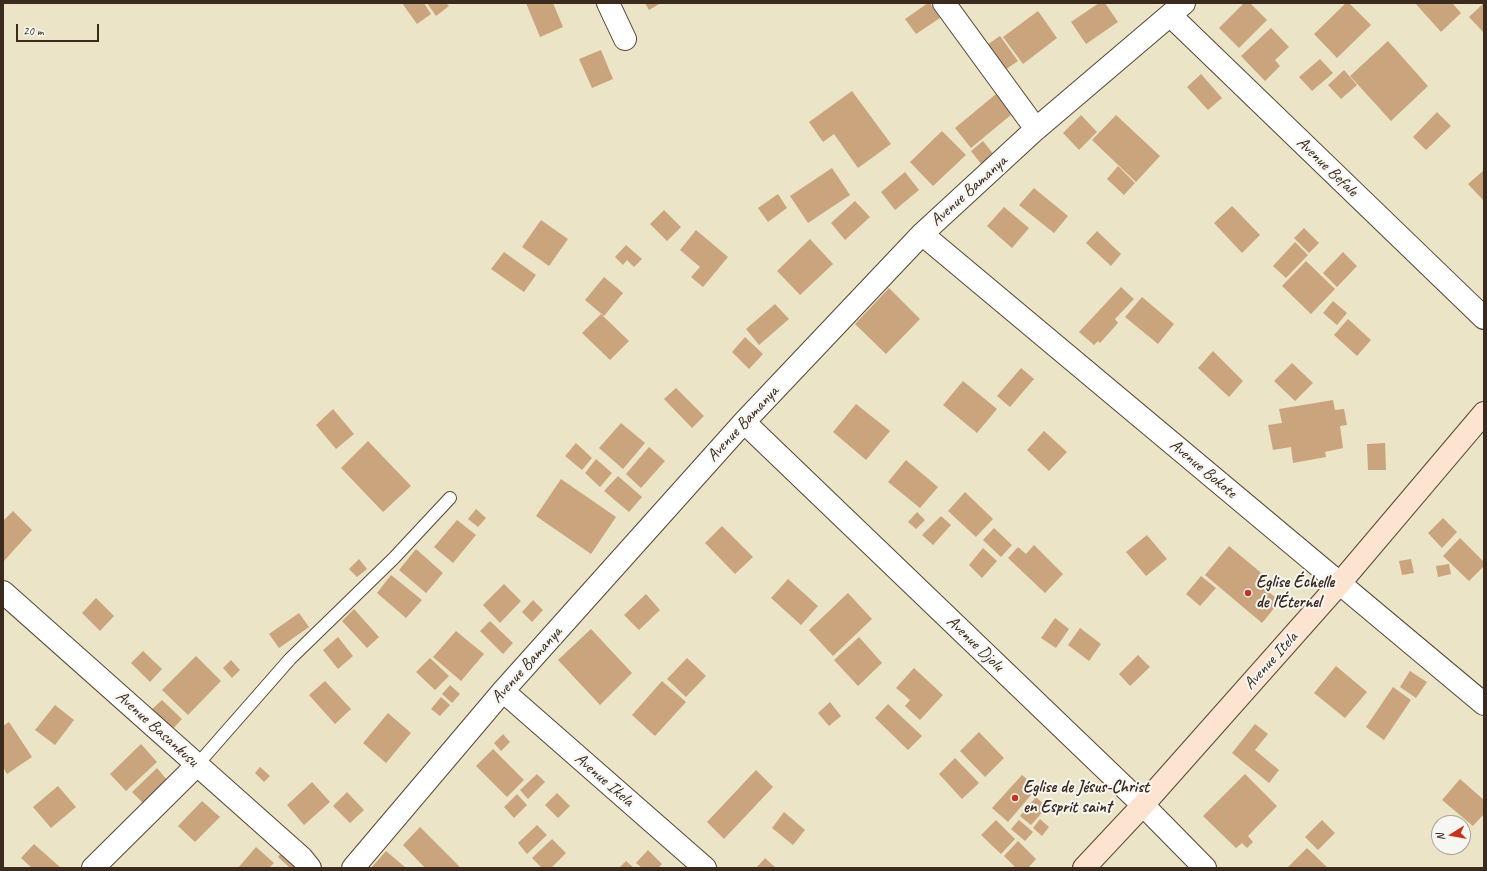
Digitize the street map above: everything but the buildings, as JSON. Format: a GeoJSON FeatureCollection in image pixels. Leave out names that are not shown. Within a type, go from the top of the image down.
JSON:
{"type":"FeatureCollection","features":[{"type":"Feature","properties":{"kind":"street"},"geometry":{"type":"LineString","coordinates":[[608,3],[625,39]]}},
{"type":"Feature","properties":{"kind":"street"},"geometry":{"type":"LineString","coordinates":[[944,3],[1036,129]]}},
{"type":"Feature","properties":{"kind":"street","name":"Avenue Bamanya"},"geometry":{"type":"LineString","coordinates":[[353,868],[503,692],[744,422],[922,234],[1036,129],[1177,9]]}},
{"type":"Feature","properties":{"kind":"street","name":"Avenue Befale"},"geometry":{"type":"LineString","coordinates":[[1177,9],[1484,318]]}},
{"type":"Feature","properties":{"kind":"street","name":"Avenue Bokote"},"geometry":{"type":"LineString","coordinates":[[922,234],[1484,704]]}},
{"type":"Feature","properties":{"kind":"street","name":"Avenue Itela"},"geometry":{"type":"LineString","coordinates":[[1084,868],[1143,805],[1340,583],[1484,413]]}},
{"type":"Feature","properties":{"kind":"street","name":"Avenue Djolu"},"geometry":{"type":"LineString","coordinates":[[744,422],[1143,805],[1205,868]]}},
{"type":"Feature","properties":{"kind":"street","name":"Avenue Basankusu"},"geometry":{"type":"LineString","coordinates":[[3,592],[302,858],[310,868]]}},
{"type":"Feature","properties":{"kind":"street","name":"Avenue Ikela"},"geometry":{"type":"LineString","coordinates":[[503,692],[705,868]]}},
{"type":"Feature","properties":{"kind":"street"},"geometry":{"type":"LineString","coordinates":[[93,868],[197,765]]}},
{"type":"Feature","properties":{"kind":"lane"},"geometry":{"type":"LineString","coordinates":[[197,765],[290,659],[394,558],[450,498]]}},
{"type":"Feature","properties":{"kind":"place","name":"Eglise Échelle de l'Éternel"},"geometry":{"type":"Point","coordinates":[1248,593]}},
{"type":"Feature","properties":{"kind":"place","name":"Eglise de Jésus-Christ en Esprit saint"},"geometry":{"type":"Point","coordinates":[1015,798]}}]}
